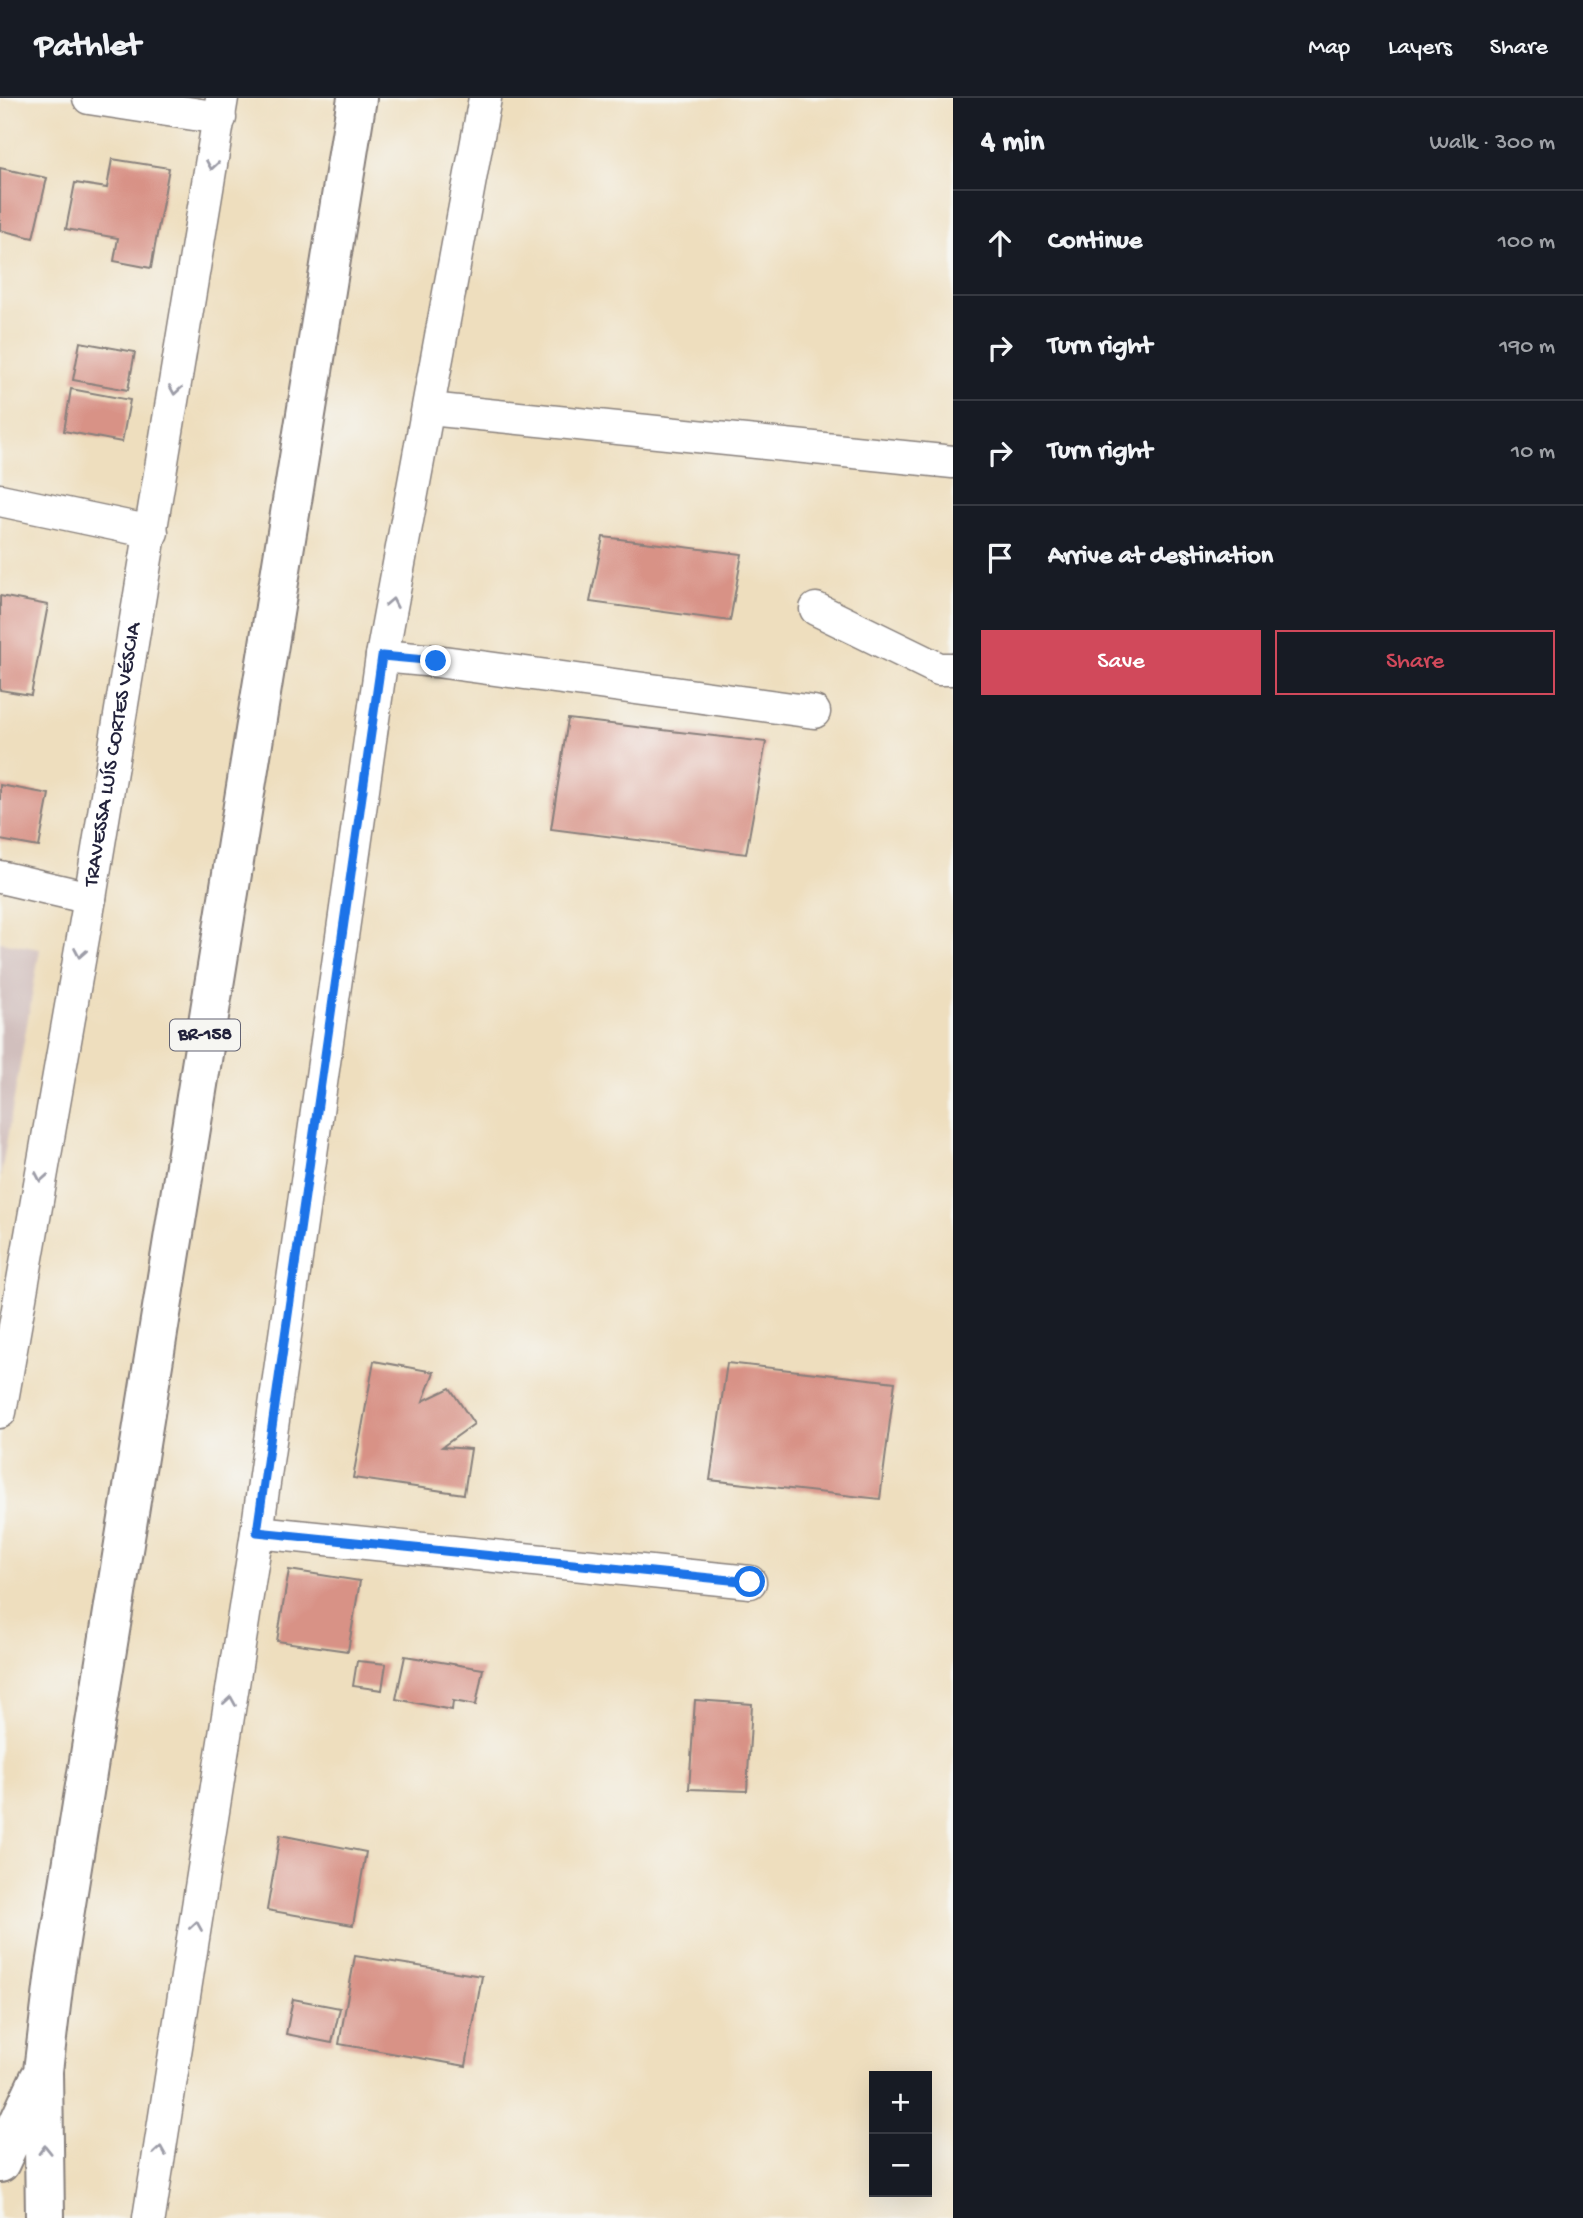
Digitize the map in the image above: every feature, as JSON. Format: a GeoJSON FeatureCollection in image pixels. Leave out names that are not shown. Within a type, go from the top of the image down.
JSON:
{"type":"FeatureCollection","features":[{"type":"Feature","properties":{"kind":"highway","name":"BR-158"},"geometry":{"type":"LineString","coordinates":[[45,2218],[43,2071],[70,1867],[357,98]]}},
{"type":"Feature","properties":{"kind":"highway","name":"BR-158"},"geometry":{"type":"LineString","coordinates":[[0,2163],[43,2071]]}},
{"type":"Feature","properties":{"kind":"street"},"geometry":{"type":"LineString","coordinates":[[89,98],[221,108]]}},
{"type":"Feature","properties":{"kind":"street"},"geometry":{"type":"LineString","coordinates":[[149,2218],[257,1532],[382,656],[485,98]]}},
{"type":"Feature","properties":{"kind":"street","name":"TRAVESSA LUÍS CORTES VÉSCIA"},"geometry":{"type":"LineString","coordinates":[[0,1412],[90,898],[221,108]]}},
{"type":"Feature","properties":{"kind":"street"},"geometry":{"type":"LineString","coordinates":[[429,408],[953,462]]}},
{"type":"Feature","properties":{"kind":"street"},"geometry":{"type":"LineString","coordinates":[[0,500],[152,532]]}},
{"type":"Feature","properties":{"kind":"street"},"geometry":{"type":"LineString","coordinates":[[816,609],[939,669],[953,669]]}},
{"type":"Feature","properties":{"kind":"street"},"geometry":{"type":"LineString","coordinates":[[382,656],[814,712]]}},
{"type":"Feature","properties":{"kind":"street"},"geometry":{"type":"LineString","coordinates":[[0,877],[90,898]]}},
{"type":"Feature","properties":{"kind":"street"},"geometry":{"type":"LineString","coordinates":[[257,1532],[750,1582]]}},
{"type":"Feature","properties":{"kind":"shaded area"},"geometry":{"type":"Polygon","coordinates":[[[0,942],[40,949],[0,1179],[0,942]]]}},
{"type":"Feature","properties":{"kind":"building"},"geometry":{"type":"Polygon","coordinates":[[[112,159],[169,168],[151,268],[114,261],[118,238],[66,229],[75,183],[107,188],[112,159]]]}},
{"type":"Feature","properties":{"kind":"building"},"geometry":{"type":"Polygon","coordinates":[[[0,168],[47,178],[33,238],[0,230],[0,168]]]}},
{"type":"Feature","properties":{"kind":"building"},"geometry":{"type":"Polygon","coordinates":[[[80,342],[135,352],[128,390],[73,380],[80,342]]]}},
{"type":"Feature","properties":{"kind":"building"},"geometry":{"type":"Polygon","coordinates":[[[71,389],[130,400],[122,442],[64,431],[71,389]]]}},
{"type":"Feature","properties":{"kind":"building"},"geometry":{"type":"Polygon","coordinates":[[[603,537],[742,554],[730,621],[590,602],[603,537]]]}},
{"type":"Feature","properties":{"kind":"building"},"geometry":{"type":"Polygon","coordinates":[[[0,596],[48,605],[31,695],[0,690],[0,596]]]}},
{"type":"Feature","properties":{"kind":"building"},"geometry":{"type":"Polygon","coordinates":[[[568,719],[766,742],[746,854],[551,829],[568,719]]]}},
{"type":"Feature","properties":{"kind":"building"},"geometry":{"type":"Polygon","coordinates":[[[0,785],[49,794],[39,847],[0,840],[0,785]]]}},
{"type":"Feature","properties":{"kind":"building"},"geometry":{"type":"Polygon","coordinates":[[[374,1361],[434,1372],[423,1401],[450,1388],[474,1424],[442,1447],[471,1449],[464,1494],[353,1478],[374,1361]]]}},
{"type":"Feature","properties":{"kind":"building"},"geometry":{"type":"Polygon","coordinates":[[[727,1363],[895,1382],[880,1499],[710,1480],[727,1363]]]}},
{"type":"Feature","properties":{"kind":"building"},"geometry":{"type":"Polygon","coordinates":[[[289,1570],[360,1581],[348,1651],[277,1641],[289,1570]]]}},
{"type":"Feature","properties":{"kind":"building"},"geometry":{"type":"Polygon","coordinates":[[[405,1656],[483,1669],[476,1705],[453,1701],[452,1710],[396,1699],[405,1656]]]}},
{"type":"Feature","properties":{"kind":"building"},"geometry":{"type":"Polygon","coordinates":[[[357,1661],[386,1664],[382,1690],[353,1686],[357,1661]]]}},
{"type":"Feature","properties":{"kind":"building"},"geometry":{"type":"Polygon","coordinates":[[[695,1700],[752,1704],[747,1791],[689,1789],[695,1700]]]}},
{"type":"Feature","properties":{"kind":"building"},"geometry":{"type":"Polygon","coordinates":[[[280,1835],[366,1852],[353,1925],[267,1910],[280,1835]]]}},
{"type":"Feature","properties":{"kind":"building"},"geometry":{"type":"Polygon","coordinates":[[[355,1956],[482,1976],[466,2066],[339,2044],[355,1956]]]}},
{"type":"Feature","properties":{"kind":"building"},"geometry":{"type":"Polygon","coordinates":[[[293,1999],[340,2008],[332,2043],[286,2034],[293,1999]]]}},
{"type":"Feature","properties":{"kind":"route"},"geometry":{"type":"LineString","coordinates":[[436,661],[382,656],[257,1532],[750,1582]]}}]}
